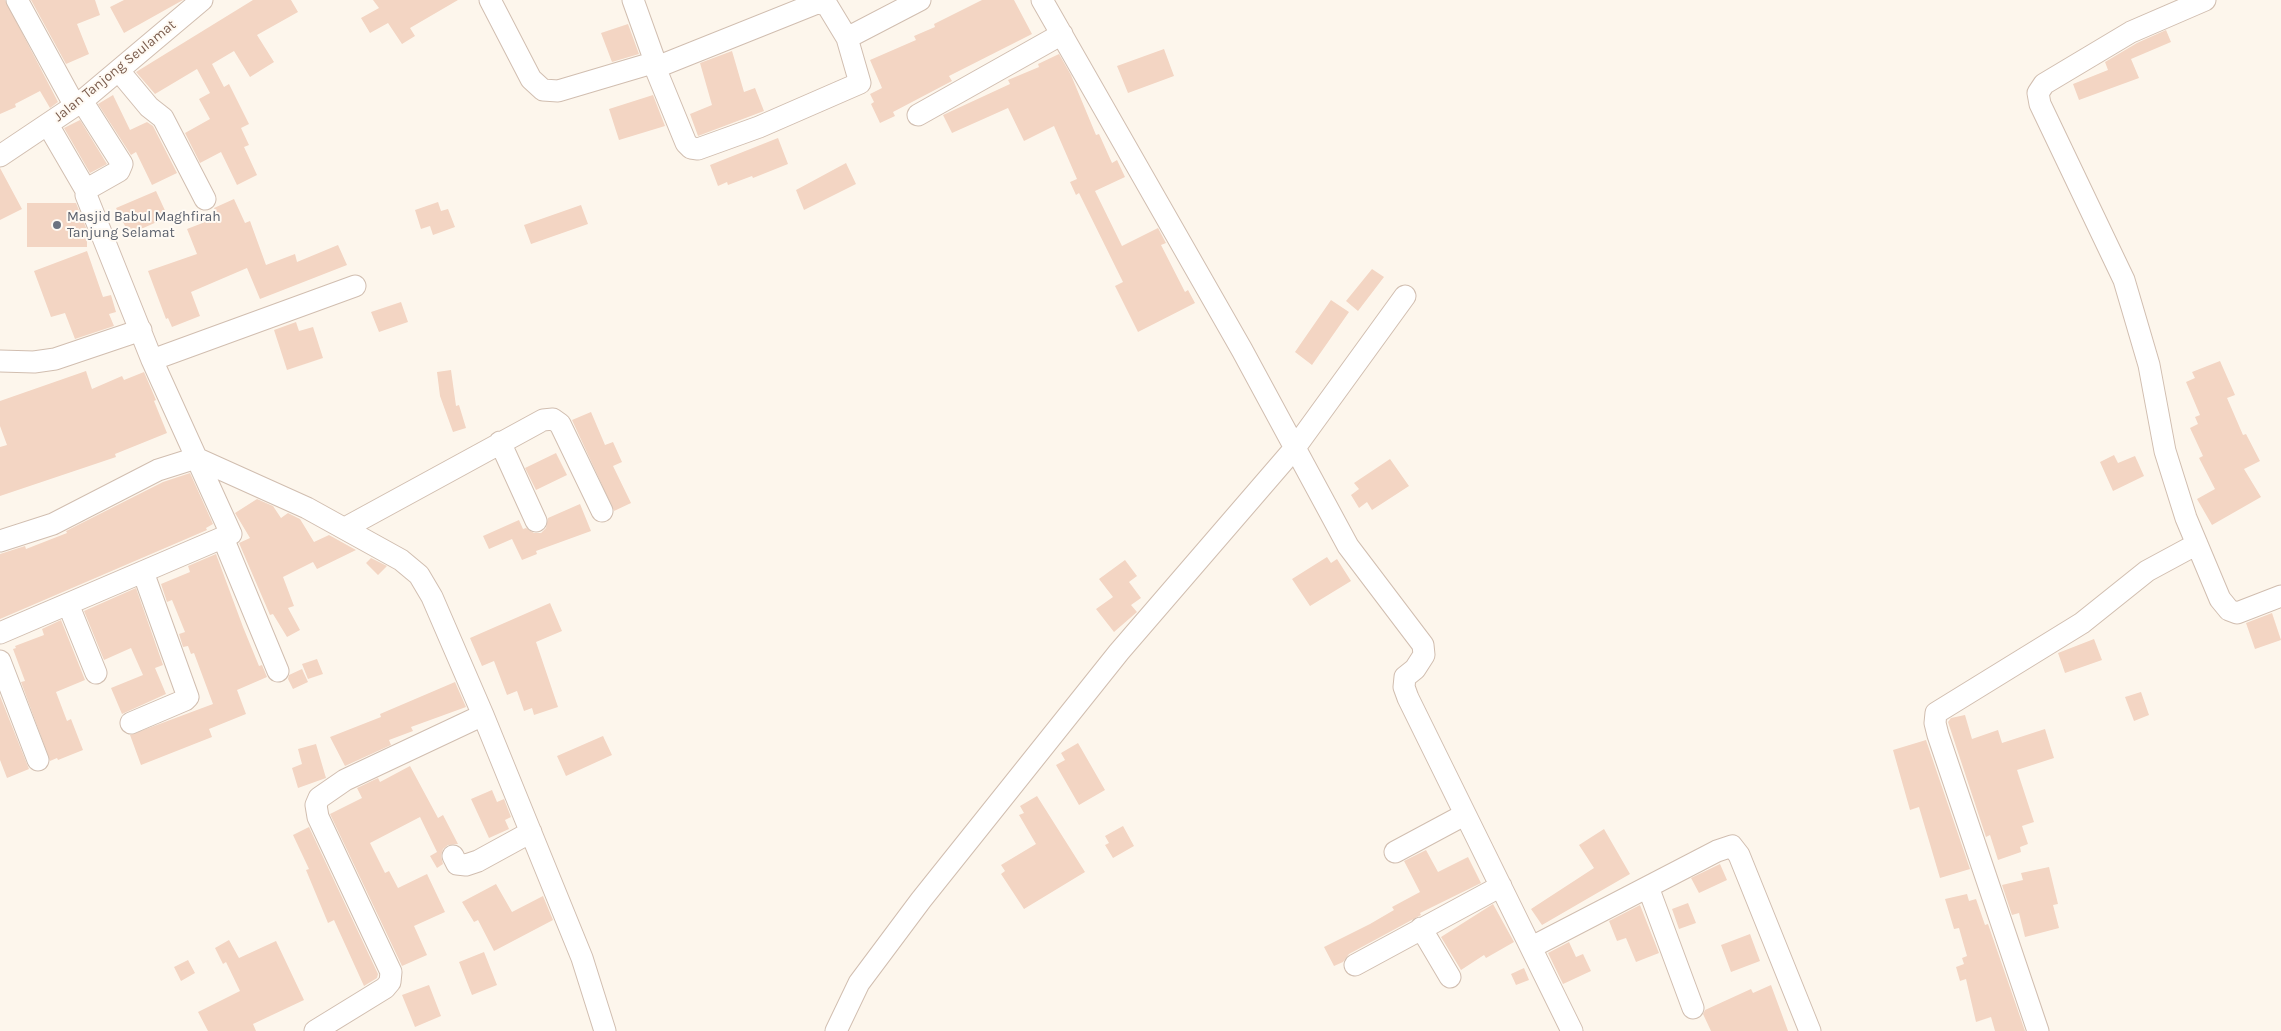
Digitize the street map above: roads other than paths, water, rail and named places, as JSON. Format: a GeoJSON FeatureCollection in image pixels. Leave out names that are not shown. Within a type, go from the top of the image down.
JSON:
{"type":"FeatureCollection","features":[{"type":"Feature","properties":{"kind":"street"},"geometry":{"type":"LineString","coordinates":[[17,0],[79,104],[122,164],[119,171],[86,192]]}},
{"type":"Feature","properties":{"kind":"street","name":"Jalan Tanjong Seulamat"},"geometry":{"type":"LineString","coordinates":[[0,156],[79,104],[202,0]]}},
{"type":"Feature","properties":{"kind":"street"},"geometry":{"type":"LineString","coordinates":[[490,0],[531,79],[543,90],[558,91],[649,64],[657,67],[817,3],[827,5],[847,38],[860,83],[759,126],[698,148],[691,148],[686,143],[657,67],[633,0]]}},
{"type":"Feature","properties":{"kind":"street"},"geometry":{"type":"LineString","coordinates":[[847,38],[920,0]]}},
{"type":"Feature","properties":{"kind":"street"},"geometry":{"type":"LineString","coordinates":[[1042,0],[1242,350],[1348,546],[1423,644],[1424,655],[1416,669],[1405,677],[1404,687],[1464,815],[1532,947],[1572,1031]]}},
{"type":"Feature","properties":{"kind":"street"},"geometry":{"type":"LineString","coordinates":[[2205,0],[2131,32],[2044,84],[2038,94],[2040,104],[2124,280],[2149,365],[2166,451],[2186,518],[2220,599],[2229,610],[2237,613],[2281,596]]}},
{"type":"Feature","properties":{"kind":"street"},"geometry":{"type":"LineString","coordinates":[[918,116],[1062,34]]}},
{"type":"Feature","properties":{"kind":"street"},"geometry":{"type":"LineString","coordinates":[[119,71],[149,107],[163,118],[205,198]]}},
{"type":"Feature","properties":{"kind":"street"},"geometry":{"type":"LineString","coordinates":[[0,633],[230,535],[231,532],[152,360],[86,192],[48,125]]}},
{"type":"Feature","properties":{"kind":"street"},"geometry":{"type":"LineString","coordinates":[[152,360],[355,286]]}},
{"type":"Feature","properties":{"kind":"street"},"geometry":{"type":"LineString","coordinates":[[836,1031],[859,983],[921,900],[1120,652],[1294,448],[1405,296]]}},
{"type":"Feature","properties":{"kind":"street"},"geometry":{"type":"LineString","coordinates":[[0,361],[34,362],[55,359],[140,330]]}},
{"type":"Feature","properties":{"kind":"street"},"geometry":{"type":"LineString","coordinates":[[345,528],[500,442],[543,420],[553,419],[560,424],[602,511]]}},
{"type":"Feature","properties":{"kind":"street"},"geometry":{"type":"LineString","coordinates":[[500,442],[536,521]]}},
{"type":"Feature","properties":{"kind":"street"},"geometry":{"type":"LineString","coordinates":[[0,541],[53,524],[158,470],[196,458],[307,508],[401,560],[419,575],[432,596],[483,715],[582,958],[605,1031]]}},
{"type":"Feature","properties":{"kind":"street"},"geometry":{"type":"LineString","coordinates":[[223,538],[278,670]]}},
{"type":"Feature","properties":{"kind":"street"},"geometry":{"type":"LineString","coordinates":[[2038,1031],[1938,736],[1935,722],[1936,713],[2082,623],[2147,570],[2197,544]]}},
{"type":"Feature","properties":{"kind":"street"},"geometry":{"type":"LineString","coordinates":[[131,723],[185,700],[188,696],[188,691],[143,572]]}},
{"type":"Feature","properties":{"kind":"street"},"geometry":{"type":"LineString","coordinates":[[68,604],[96,673]]}},
{"type":"Feature","properties":{"kind":"street"},"geometry":{"type":"LineString","coordinates":[[0,661],[38,760]]}},
{"type":"Feature","properties":{"kind":"street"},"geometry":{"type":"LineString","coordinates":[[315,1031],[385,988],[390,982],[391,972],[318,817],[316,805],[319,798],[345,780],[483,715]]}},
{"type":"Feature","properties":{"kind":"street"},"geometry":{"type":"LineString","coordinates":[[1395,852],[1464,815]]}},
{"type":"Feature","properties":{"kind":"street"},"geometry":{"type":"LineString","coordinates":[[453,856],[457,864],[466,865],[478,861],[531,832]]}},
{"type":"Feature","properties":{"kind":"street"},"geometry":{"type":"LineString","coordinates":[[1532,947],[1717,851],[1732,846],[1739,855],[1810,1031]]}},
{"type":"Feature","properties":{"kind":"street"},"geometry":{"type":"LineString","coordinates":[[1355,965],[1501,886]]}},
{"type":"Feature","properties":{"kind":"street"},"geometry":{"type":"LineString","coordinates":[[1648,887],[1693,1008]]}},
{"type":"Feature","properties":{"kind":"street"},"geometry":{"type":"LineString","coordinates":[[1421,928],[1450,977]]}},
{"type":"Feature","properties":{"kind":"place","name":"Masjid Babul Maghfirah Tanjung Selamat"},"geometry":{"type":"Point","coordinates":[57,225]}}]}
